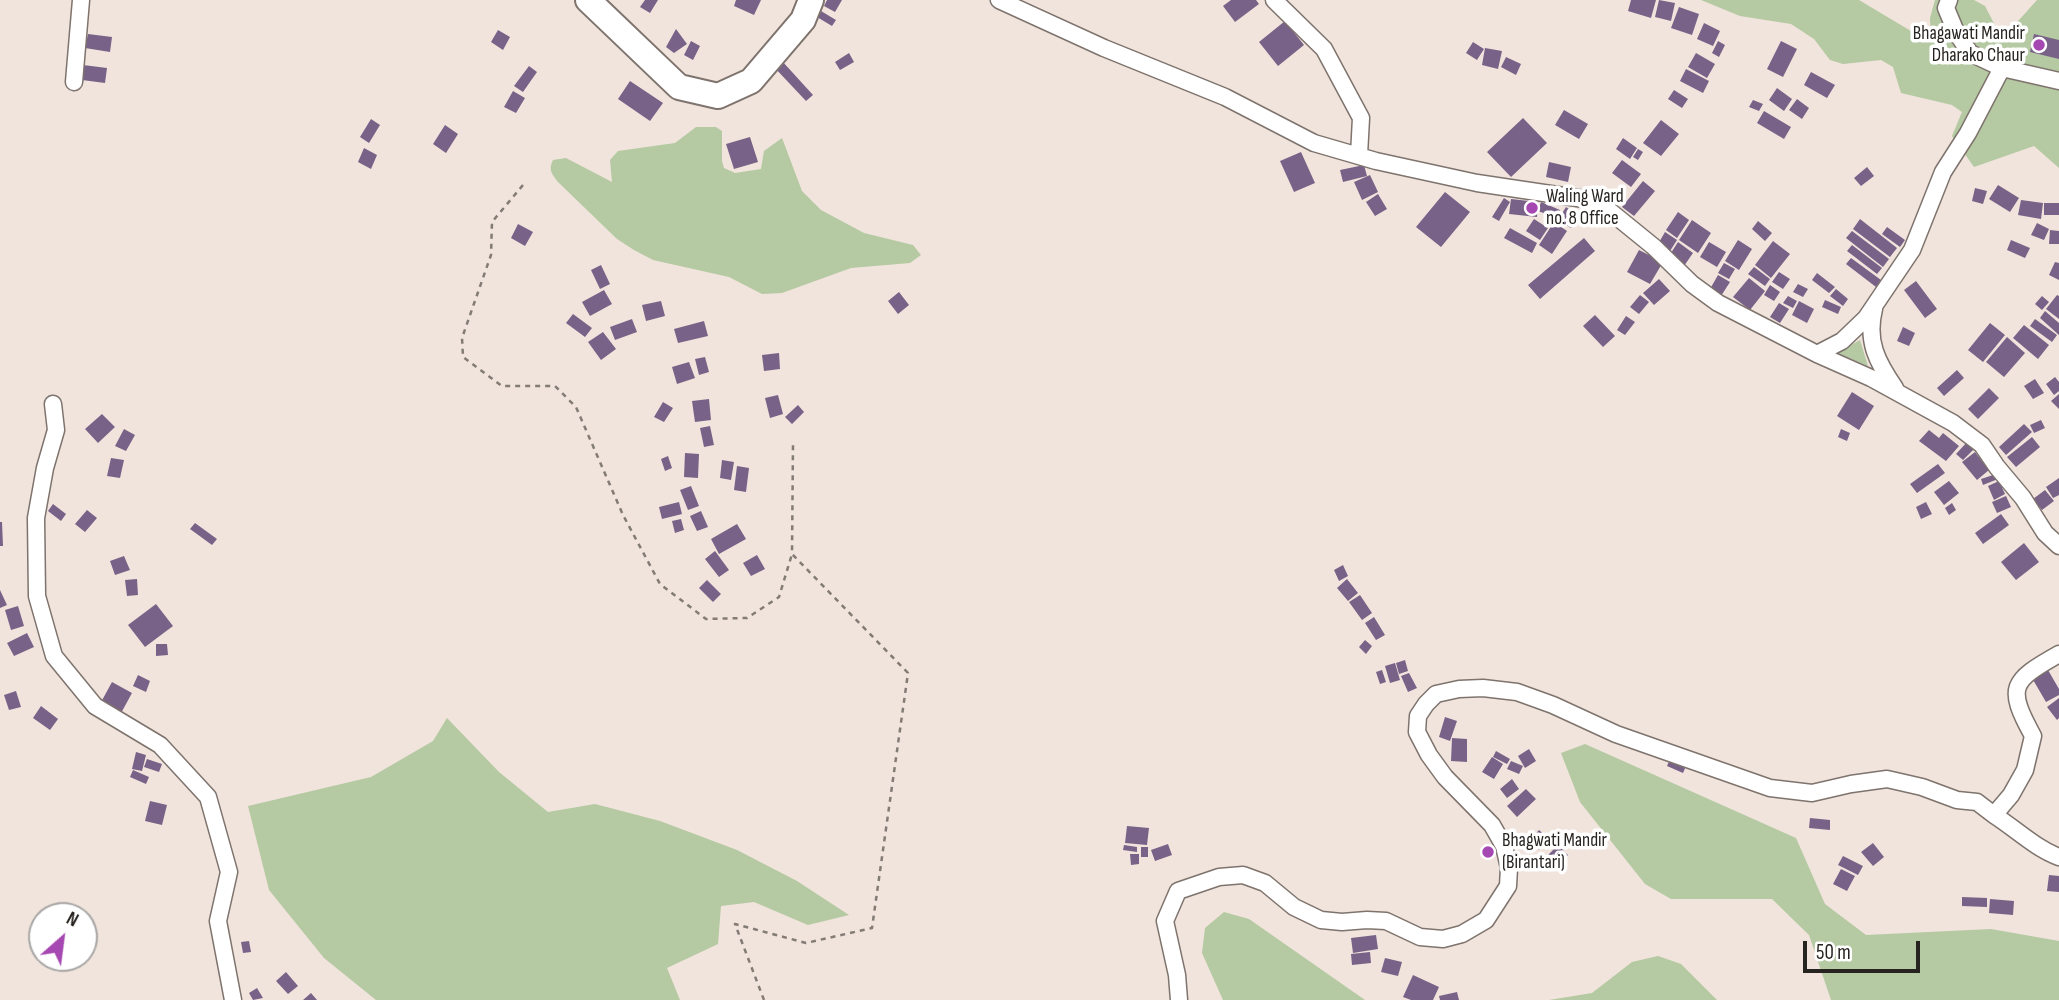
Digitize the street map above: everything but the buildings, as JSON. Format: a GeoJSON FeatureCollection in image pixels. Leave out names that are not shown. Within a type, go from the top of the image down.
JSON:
{"type":"FeatureCollection","features":[{"type":"Feature","properties":{"kind":"highway"},"geometry":{"type":"LineString","coordinates":[[588,0],[679,88],[718,96],[751,81],[803,20],[811,0]]}},
{"type":"Feature","properties":{"kind":"street"},"geometry":{"type":"LineString","coordinates":[[74,82],[81,0]]}},
{"type":"Feature","properties":{"kind":"street"},"geometry":{"type":"LineString","coordinates":[[999,0],[1104,48],[1224,97],[1314,143],[1477,183],[1584,199],[1606,208],[1654,247],[1692,284],[1718,303],[1817,355],[1871,378],[1953,423],[1982,445],[2023,498],[2045,533],[2059,545]]}},
{"type":"Feature","properties":{"kind":"street"},"geometry":{"type":"LineString","coordinates":[[1274,0],[1324,49],[1361,118],[1359,155]]}},
{"type":"Feature","properties":{"kind":"street"},"geometry":{"type":"LineString","coordinates":[[1949,0],[1946,8],[1955,32],[1970,53],[2002,68],[2059,82]]}},
{"type":"Feature","properties":{"kind":"street"},"geometry":{"type":"LineString","coordinates":[[1817,355],[1842,341],[1867,318],[1912,250],[1942,172],[1968,133],[2002,68]]}},
{"type":"Feature","properties":{"kind":"street"},"geometry":{"type":"LineString","coordinates":[[1875,305],[1870,325],[1871,341],[1881,368],[1899,393]]}},
{"type":"Feature","properties":{"kind":"street"},"geometry":{"type":"LineString","coordinates":[[52,404],[56,430],[45,468],[36,518],[37,596],[54,656],[95,706],[160,745],[208,796],[229,872],[218,921],[233,1000]]}},
{"type":"Feature","properties":{"kind":"street"},"geometry":{"type":"LineString","coordinates":[[1994,815],[2011,795],[2025,770],[2033,736],[2015,696],[2018,684],[2034,668],[2059,654]]}},
{"type":"Feature","properties":{"kind":"street"},"geometry":{"type":"LineString","coordinates":[[1179,1000],[1177,975],[1165,921],[1178,891],[1219,877],[1243,874],[1265,883],[1294,907],[1321,920],[1386,921],[1420,937],[1443,939],[1462,934],[1486,920],[1508,886],[1504,846],[1492,825],[1445,778],[1429,755],[1418,732],[1418,716],[1426,704],[1436,694],[1459,689],[1483,688],[1517,692],[1616,734],[1770,788],[1812,793],[1887,779],[1922,787],[1957,800],[1977,802],[2045,852],[2059,858]]}},
{"type":"Feature","properties":{"kind":"path"},"geometry":{"type":"LineString","coordinates":[[523,185],[492,222],[491,256],[462,338],[463,357],[502,386],[555,386],[576,407],[623,515],[660,584],[706,619],[747,618],[779,597],[792,554],[793,443]]}},
{"type":"Feature","properties":{"kind":"path"},"geometry":{"type":"LineString","coordinates":[[764,1000],[735,924],[806,943],[873,928],[908,673],[792,554]]}},
{"type":"Feature","properties":{"kind":"green space"},"geometry":{"type":"Polygon","coordinates":[[[1701,0],[1859,0],[1931,43],[1930,18],[1935,0],[1974,0],[1985,6],[2002,39],[2037,0],[2059,0],[2059,168],[2034,146],[1974,167],[1952,136],[1962,112],[1952,105],[1901,93],[1893,67],[1881,60],[1843,64],[1830,60],[1814,39],[1791,24],[1740,16],[1701,0]]]}},
{"type":"Feature","properties":{"kind":"green space"},"geometry":{"type":"Polygon","coordinates":[[[696,127],[716,127],[722,131],[724,168],[735,173],[761,169],[764,151],[782,138],[802,191],[821,210],[864,233],[913,245],[921,255],[910,263],[851,268],[782,293],[762,294],[729,277],[653,260],[634,250],[617,239],[551,172],[553,160],[566,158],[612,182],[610,160],[618,151],[675,143],[696,127]]]}},
{"type":"Feature","properties":{"kind":"green space"},"geometry":{"type":"Polygon","coordinates":[[[1860,340],[1868,366],[1837,353],[1860,340]]]}},
{"type":"Feature","properties":{"kind":"green space"},"geometry":{"type":"Polygon","coordinates":[[[447,718],[499,772],[548,812],[595,804],[660,821],[737,850],[797,881],[849,915],[808,925],[754,902],[721,906],[718,944],[667,968],[680,1000],[376,1000],[324,958],[269,890],[248,806],[371,777],[433,741],[447,718]]]}},
{"type":"Feature","properties":{"kind":"green space"},"geometry":{"type":"Polygon","coordinates":[[[1585,744],[1796,838],[1825,904],[1866,935],[1991,929],[2059,941],[2059,1000],[1831,1000],[1809,935],[1772,899],[1671,899],[1645,884],[1580,802],[1561,753],[1585,744]]]}},
{"type":"Feature","properties":{"kind":"green space"},"geometry":{"type":"Polygon","coordinates":[[[1224,912],[1249,919],[1365,1000],[1223,1000],[1202,953],[1205,928],[1224,912]]]}},
{"type":"Feature","properties":{"kind":"green space"},"geometry":{"type":"Polygon","coordinates":[[[1658,956],[1681,964],[1717,1000],[1549,1000],[1592,993],[1632,962],[1658,956]]]}},
{"type":"Feature","properties":{"kind":"place","name":"Bhagawati Mandir Dharako Chaur"},"geometry":{"type":"Point","coordinates":[2039,45]}},
{"type":"Feature","properties":{"kind":"place","name":"Waling Ward no. 8 Office"},"geometry":{"type":"Point","coordinates":[1532,208]}},
{"type":"Feature","properties":{"kind":"place","name":"Bhagwati Mandir (Birantari)"},"geometry":{"type":"Point","coordinates":[1488,852]}}]}
